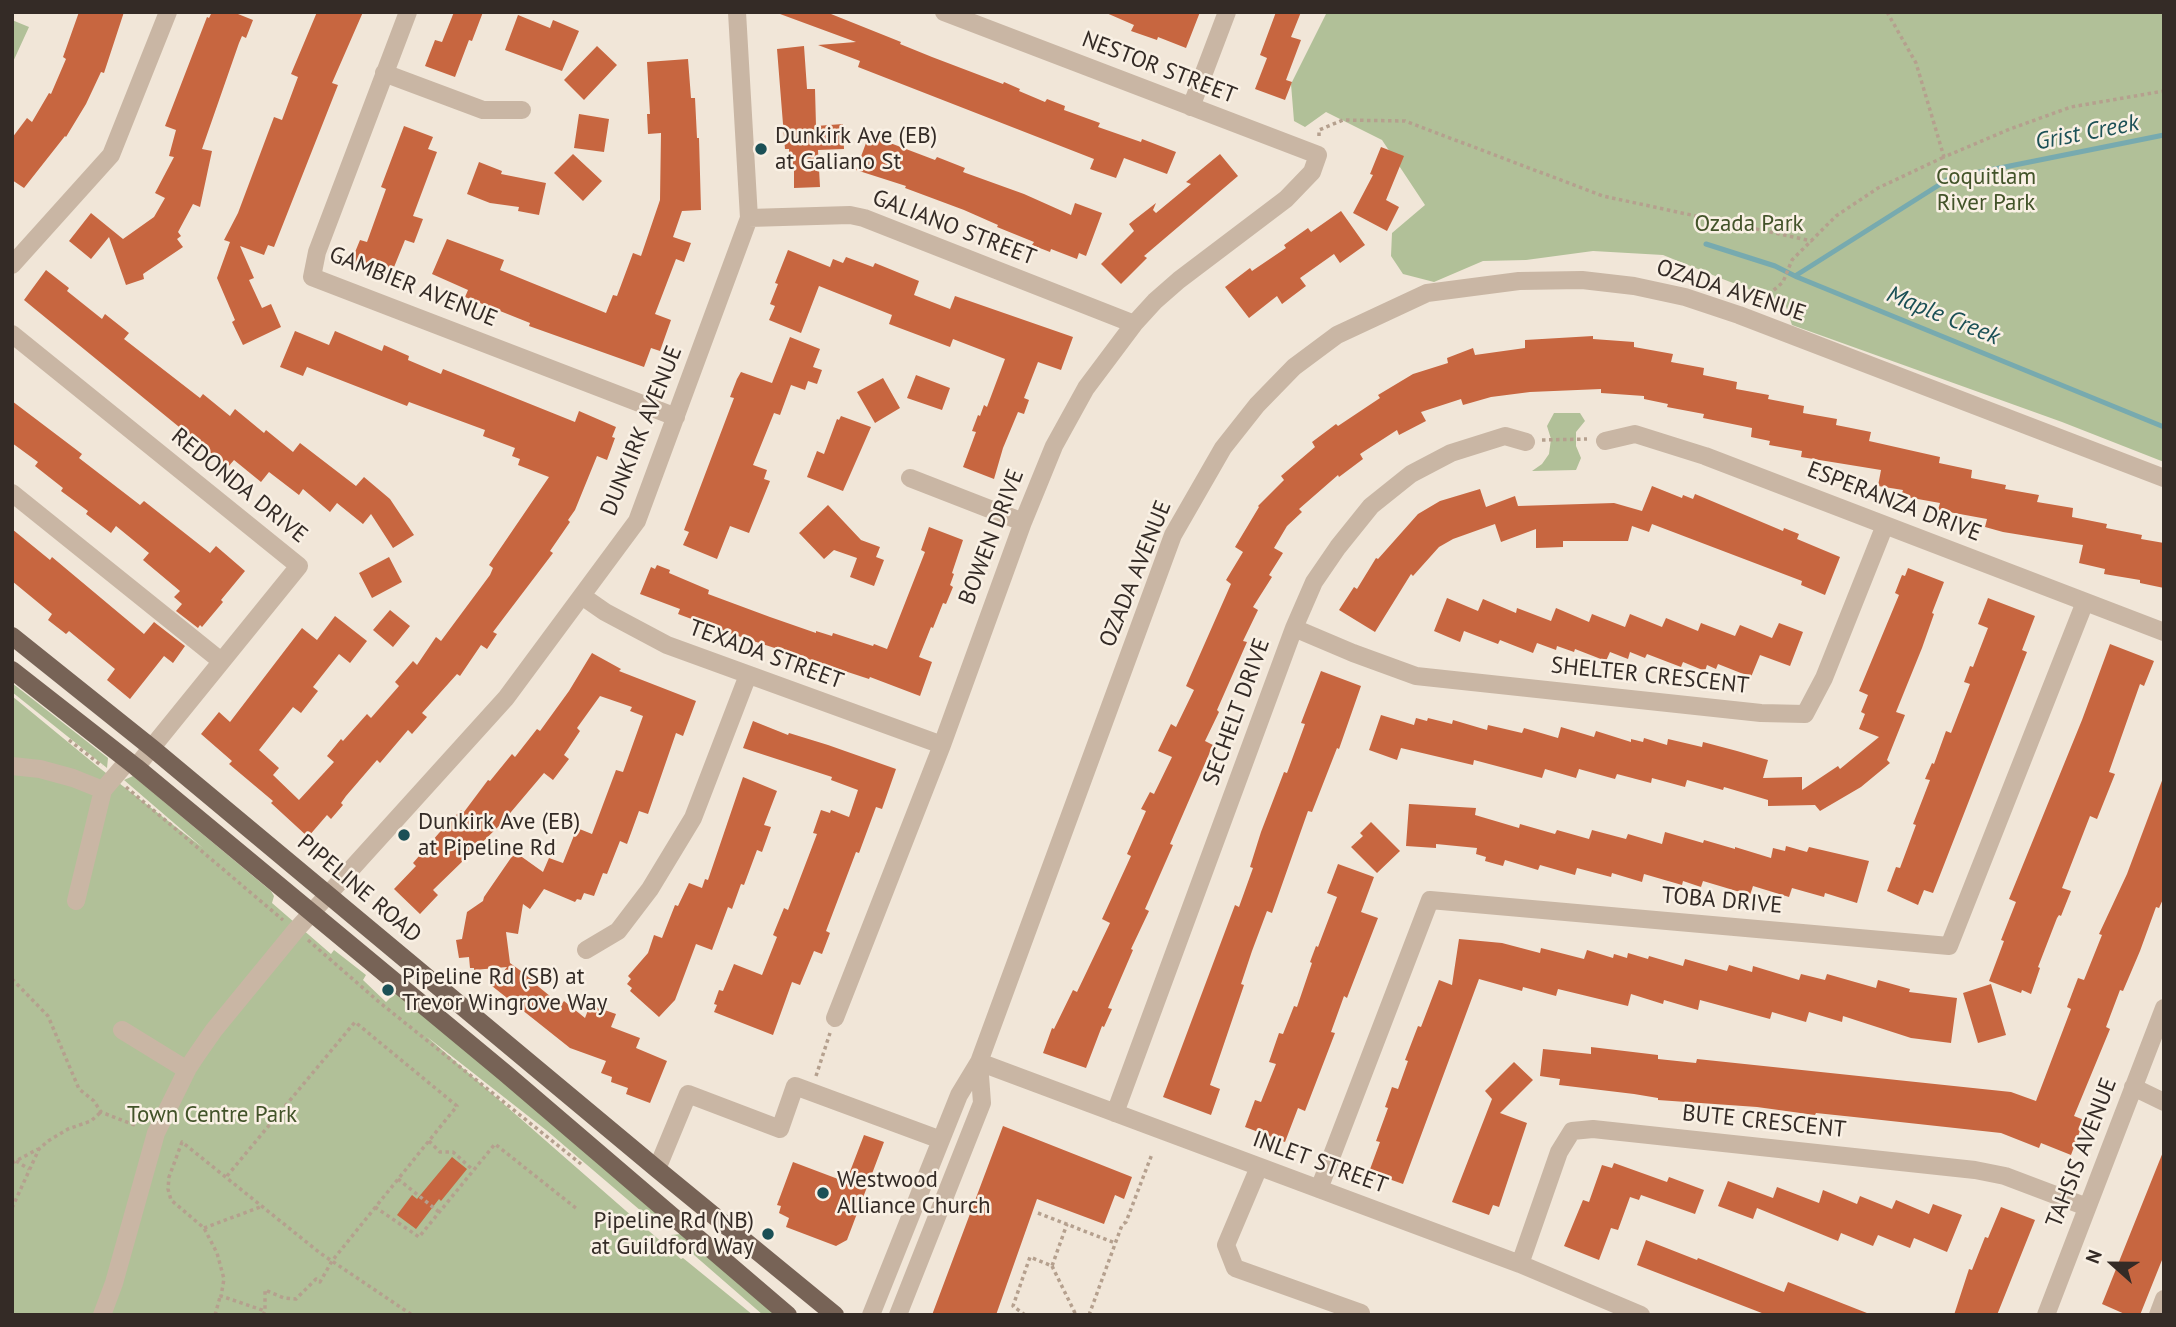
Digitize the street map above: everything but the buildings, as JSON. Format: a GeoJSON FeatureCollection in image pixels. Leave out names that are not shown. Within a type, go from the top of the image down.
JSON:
{"type":"FeatureCollection","features":[{"type":"Feature","properties":{"kind":"main road","name":"PIPELINE ROAD"},"geometry":{"type":"LineString","coordinates":[[12,636],[152,748],[657,1170],[835,1315]]}},
{"type":"Feature","properties":{"kind":"main road"},"geometry":{"type":"LineString","coordinates":[[12,670],[132,764],[505,1073],[788,1315]]}},
{"type":"Feature","properties":{"kind":"street"},"geometry":{"type":"LineString","coordinates":[[12,265],[111,155],[168,12]]}},
{"type":"Feature","properties":{"kind":"street","name":"GAMBIER AVENUE"},"geometry":{"type":"LineString","coordinates":[[408,12],[317,252],[312,276],[676,417]]}},
{"type":"Feature","properties":{"kind":"street","name":"DUNKIRK AVENUE"},"geometry":{"type":"LineString","coordinates":[[102,1315],[117,1273],[156,1133],[187,1070],[214,1030],[327,894],[506,698],[637,521],[749,218],[737,12]]}},
{"type":"Feature","properties":{"kind":"street","name":"NESTOR STREET"},"geometry":{"type":"LineString","coordinates":[[944,12],[1318,155]]}},
{"type":"Feature","properties":{"kind":"street"},"geometry":{"type":"LineString","coordinates":[[1191,107],[1227,12]]}},
{"type":"Feature","properties":{"kind":"street"},"geometry":{"type":"LineString","coordinates":[[384,73],[483,110],[522,110]]}},
{"type":"Feature","properties":{"kind":"street","name":"BOWEN DRIVE"},"geometry":{"type":"LineString","coordinates":[[835,1018],[942,745],[1023,522],[1054,446],[1086,388],[1134,324],[1155,301],[1286,199],[1312,172],[1318,155]]}},
{"type":"Feature","properties":{"kind":"street","name":"GALIANO STREET"},"geometry":{"type":"LineString","coordinates":[[749,218],[850,215],[864,218],[1134,324]]}},
{"type":"Feature","properties":{"kind":"street","name":"OZADA AVENUE"},"geometry":{"type":"LineString","coordinates":[[871,1315],[959,1095],[979,1062],[1173,535],[1223,448],[1257,405],[1294,367],[1337,335],[1427,293],[1519,281],[1581,281],[1634,286],[1685,297],[1739,316],[2164,478]]}},
{"type":"Feature","properties":{"kind":"street","name":"REDONDA DRIVE"},"geometry":{"type":"LineString","coordinates":[[12,334],[299,566],[152,748],[108,784]]}},
{"type":"Feature","properties":{"kind":"street","name":"ESPERANZA DRIVE"},"geometry":{"type":"LineString","coordinates":[[1605,441],[1635,434],[1705,456],[2164,632]]}},
{"type":"Feature","properties":{"kind":"street","name":"SECHELT DRIVE"},"geometry":{"type":"LineString","coordinates":[[1115,1113],[1294,628],[1314,582],[1371,506],[1411,474],[1451,453],[1505,436],[1526,442]]}},
{"type":"Feature","properties":{"kind":"street"},"geometry":{"type":"LineString","coordinates":[[909,478],[1023,522]]}},
{"type":"Feature","properties":{"kind":"street"},"geometry":{"type":"LineString","coordinates":[[12,494],[221,661]]}},
{"type":"Feature","properties":{"kind":"street","name":"SHELTER CRESCENT"},"geometry":{"type":"LineString","coordinates":[[1294,628],[1416,676],[1761,713],[1805,714],[1824,678],[1885,525]]}},
{"type":"Feature","properties":{"kind":"street","name":"TEXADA STREET"},"geometry":{"type":"LineString","coordinates":[[582,596],[605,612],[667,646],[942,745]]}},
{"type":"Feature","properties":{"kind":"street","name":"TOBA DRIVE"},"geometry":{"type":"LineString","coordinates":[[1319,1189],[1430,900],[1949,946],[2085,602]]}},
{"type":"Feature","properties":{"kind":"street"},"geometry":{"type":"LineString","coordinates":[[586,950],[618,931],[650,889],[693,818],[748,675]]}},
{"type":"Feature","properties":{"kind":"street"},"geometry":{"type":"LineString","coordinates":[[12,766],[40,769],[108,784],[76,901]]}},
{"type":"Feature","properties":{"kind":"street","name":"TAHSIS AVENUE"},"geometry":{"type":"LineString","coordinates":[[2046,1315],[2164,1008]]}},
{"type":"Feature","properties":{"kind":"street"},"geometry":{"type":"LineString","coordinates":[[122,1030],[187,1070]]}},
{"type":"Feature","properties":{"kind":"street","name":"OZADA AVENUE"},"geometry":{"type":"LineString","coordinates":[[898,1315],[982,1103],[979,1062]]}},
{"type":"Feature","properties":{"kind":"street","name":"INLET STREET"},"geometry":{"type":"LineString","coordinates":[[979,1062],[1520,1264],[1641,1315]]}},
{"type":"Feature","properties":{"kind":"street"},"geometry":{"type":"LineString","coordinates":[[657,1170],[688,1094],[780,1129],[795,1086],[940,1140]]}},
{"type":"Feature","properties":{"kind":"street"},"geometry":{"type":"LineString","coordinates":[[2133,1087],[2164,1102]]}},
{"type":"Feature","properties":{"kind":"street","name":"BUTE CRESCENT"},"geometry":{"type":"LineString","coordinates":[[1520,1264],[1559,1152],[1572,1131],[1593,1129],[1975,1170],[2005,1176],[2087,1207]]}},
{"type":"Feature","properties":{"kind":"street"},"geometry":{"type":"LineString","coordinates":[[1259,1167],[1226,1245],[1235,1268],[1361,1313]]}},
{"type":"Feature","properties":{"kind":"street"},"geometry":{"type":"LineString","coordinates":[[2158,1315],[2164,1299]]}},
{"type":"Feature","properties":{"kind":"path"},"geometry":{"type":"LineString","coordinates":[[1887,12],[1916,63],[1944,157]]}},
{"type":"Feature","properties":{"kind":"path"},"geometry":{"type":"LineString","coordinates":[[1739,316],[1755,307],[1783,282],[1792,260],[1836,216],[1878,188],[2010,129],[2071,107],[2164,91]]}},
{"type":"Feature","properties":{"kind":"path"},"geometry":{"type":"LineString","coordinates":[[1318,155],[1319,130],[1343,120],[1405,121],[1603,196],[1812,241]]}},
{"type":"Feature","properties":{"kind":"path"},"geometry":{"type":"LineString","coordinates":[[1526,442],[1576,438],[1605,441]]}},
{"type":"Feature","properties":{"kind":"path"},"geometry":{"type":"LineString","coordinates":[[66,737],[108,784],[274,912]]}},
{"type":"Feature","properties":{"kind":"path"},"geometry":{"type":"LineString","coordinates":[[315,946],[379,1002],[582,1166]]}},
{"type":"Feature","properties":{"kind":"path"},"geometry":{"type":"LineString","coordinates":[[12,979],[48,1016],[79,1089],[94,1101],[101,1112],[137,1126]]}},
{"type":"Feature","properties":{"kind":"path"},"geometry":{"type":"LineString","coordinates":[[810,1092],[835,1018]]}},
{"type":"Feature","properties":{"kind":"path"},"geometry":{"type":"LineString","coordinates":[[220,1296],[264,1313],[265,1290],[284,1298],[296,1299],[316,1279],[320,1282],[332,1261],[457,1107],[355,1022],[227,1176]]}},
{"type":"Feature","properties":{"kind":"path"},"geometry":{"type":"LineString","coordinates":[[14,1162],[68,1129],[91,1121],[101,1112]]}},
{"type":"Feature","properties":{"kind":"path"},"geometry":{"type":"LineString","coordinates":[[429,1141],[440,1152],[453,1152],[473,1170]]}},
{"type":"Feature","properties":{"kind":"path"},"geometry":{"type":"LineString","coordinates":[[215,1315],[224,1279],[217,1253],[204,1228],[171,1200],[168,1189],[169,1177],[182,1142],[332,1261],[412,1315]]}},
{"type":"Feature","properties":{"kind":"path"},"geometry":{"type":"LineString","coordinates":[[376,1207],[419,1237],[495,1144],[577,1209]]}},
{"type":"Feature","properties":{"kind":"path"},"geometry":{"type":"LineString","coordinates":[[12,1208],[39,1149]]}},
{"type":"Feature","properties":{"kind":"path"},"geometry":{"type":"LineString","coordinates":[[1088,1315],[1152,1154]]}},
{"type":"Feature","properties":{"kind":"path"},"geometry":{"type":"LineString","coordinates":[[14,1162],[29,1169]]}},
{"type":"Feature","properties":{"kind":"path"},"geometry":{"type":"LineString","coordinates":[[398,1178],[439,1212]]}},
{"type":"Feature","properties":{"kind":"path"},"geometry":{"type":"LineString","coordinates":[[204,1228],[263,1206]]}},
{"type":"Feature","properties":{"kind":"path"},"geometry":{"type":"LineString","coordinates":[[1038,1213],[1115,1243]]}},
{"type":"Feature","properties":{"kind":"path"},"geometry":{"type":"LineString","coordinates":[[1052,1266],[1067,1224]]}},
{"type":"Feature","properties":{"kind":"path"},"geometry":{"type":"LineString","coordinates":[[1025,1315],[1013,1306],[1030,1257],[1052,1266],[1076,1315]]}},
{"type":"Feature","properties":{"kind":"green space","name":"Coquitlam River Park"},"geometry":{"type":"Polygon","coordinates":[[[1327,12],[2164,12],[2164,462],[2062,422],[1792,325],[1785,304],[1663,255],[1593,251],[1526,260],[1483,261],[1434,282],[1403,274],[1391,256],[1392,233],[1425,205],[1382,140],[1326,112],[1305,127],[1294,121],[1291,84],[1327,12]]]}},
{"type":"Feature","properties":{"kind":"green space"},"geometry":{"type":"Polygon","coordinates":[[[12,20],[29,27],[12,64],[12,20]]]}},
{"type":"Feature","properties":{"kind":"green space"},"geometry":{"type":"Polygon","coordinates":[[[1554,413],[1580,413],[1585,421],[1576,432],[1576,446],[1581,458],[1576,470],[1532,471],[1542,464],[1549,454],[1551,439],[1547,426],[1554,413]]]}},
{"type":"Feature","properties":{"kind":"green space"},"geometry":{"type":"Polygon","coordinates":[[[12,683],[108,758],[107,768],[12,692],[12,683]]]}},
{"type":"Feature","properties":{"kind":"green space","name":"Town Centre Park"},"geometry":{"type":"Polygon","coordinates":[[[12,696],[203,848],[124,780],[133,776],[271,891],[274,896],[272,903],[331,954],[334,950],[366,975],[363,980],[386,1002],[396,992],[502,1080],[664,1220],[661,1228],[546,1130],[426,1036],[681,1259],[753,1315],[12,1315],[12,696]]]}},
{"type":"Feature","properties":{"kind":"green space"},"geometry":{"type":"Polygon","coordinates":[[[681,1234],[778,1315],[763,1315],[671,1235],[681,1234]]]}},
{"type":"Feature","properties":{"kind":"waterway","name":"Grist Creek"},"geometry":{"type":"LineString","coordinates":[[1795,276],[1950,178],[2164,135]]}},
{"type":"Feature","properties":{"kind":"waterway","name":"Maple Creek"},"geometry":{"type":"LineString","coordinates":[[1706,244],[1775,266],[2164,427]]}},
{"type":"Feature","properties":{"kind":"place","name":"Dunkirk Ave (EB) at Galiano St"},"geometry":{"type":"Point","coordinates":[761,149]}},
{"type":"Feature","properties":{"kind":"place","name":"Dunkirk Ave (EB) at Pipeline Rd"},"geometry":{"type":"Point","coordinates":[404,835]}},
{"type":"Feature","properties":{"kind":"place","name":"Pipeline Rd (SB) at Trevor Wingrove Way"},"geometry":{"type":"Point","coordinates":[388,990]}},
{"type":"Feature","properties":{"kind":"place","name":"Westwood Alliance Church"},"geometry":{"type":"Point","coordinates":[823,1193]}},
{"type":"Feature","properties":{"kind":"place","name":"Pipeline Rd (NB) at Guildford Way"},"geometry":{"type":"Point","coordinates":[768,1234]}},
{"type":"Feature","properties":{"kind":"park label","name":"Ozada Park"},"geometry":{"type":"Point","coordinates":[1749,224]}}]}
